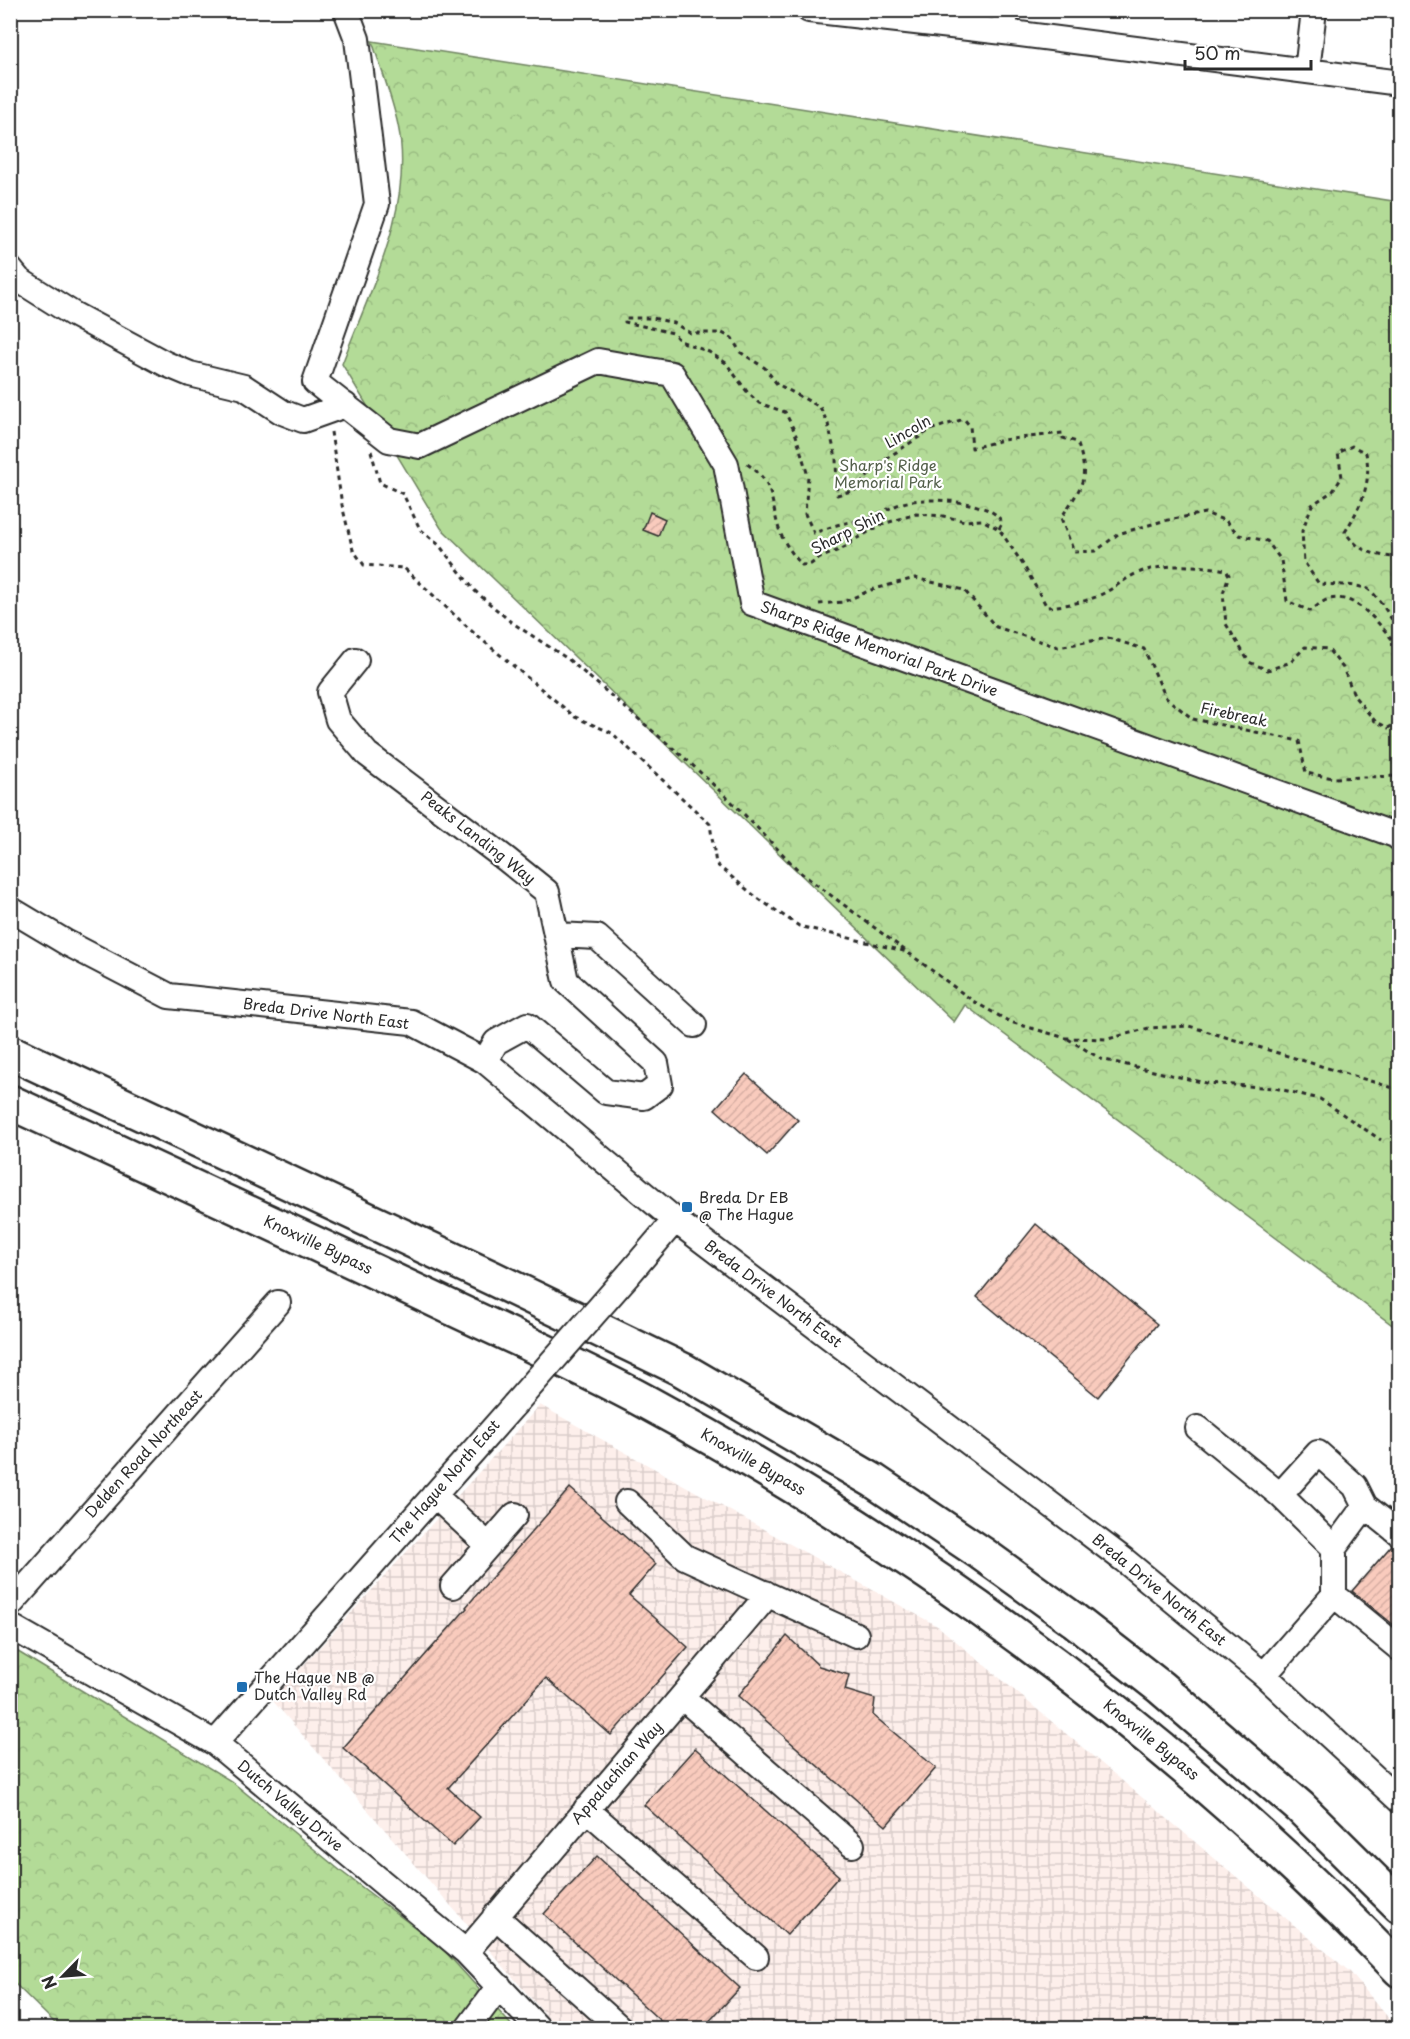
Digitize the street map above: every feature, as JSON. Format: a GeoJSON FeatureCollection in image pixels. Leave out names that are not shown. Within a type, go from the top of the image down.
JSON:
{"type":"FeatureCollection","features":[{"type":"Feature","properties":{"kind":"highway"},"geometry":{"type":"LineString","coordinates":[[10,1052],[683,1370],[874,1481],[981,1553],[1074,1620],[1160,1687],[1300,1807],[1400,1906]]}},
{"type":"Feature","properties":{"kind":"highway","name":"Knoxville Bypass"},"geometry":{"type":"LineString","coordinates":[[10,1102],[295,1234],[644,1401],[818,1500],[905,1556],[990,1616],[1145,1733],[1285,1856],[1400,1970]]}},
{"type":"Feature","properties":{"kind":"street","name":"Sharps Ridge Memorial Park Drive"},"geometry":{"type":"LineString","coordinates":[[346,10],[357,39],[377,204],[315,382],[388,440],[420,447],[598,360],[672,374],[726,464],[752,603],[1384,831],[1400,839]]}},
{"type":"Feature","properties":{"kind":"street"},"geometry":{"type":"LineString","coordinates":[[809,10],[1005,21],[1307,71],[1400,83]]}},
{"type":"Feature","properties":{"kind":"street"},"geometry":{"type":"LineString","coordinates":[[1307,71],[1314,10]]}},
{"type":"Feature","properties":{"kind":"street"},"geometry":{"type":"LineString","coordinates":[[10,269],[19,280],[73,314],[166,364],[190,374],[244,387],[282,412],[303,420],[353,412]]}},
{"type":"Feature","properties":{"kind":"street","name":"Peaks Landing Way"},"geometry":{"type":"LineString","coordinates":[[356,660],[330,692],[338,720],[367,754],[548,892],[566,981],[656,1064],[660,1084],[644,1097],[606,1092],[527,1025],[496,1042],[485,1061]]}},
{"type":"Feature","properties":{"kind":"street","name":"Breda Drive North East"},"geometry":{"type":"LineString","coordinates":[[10,909],[67,943],[169,996],[411,1022],[485,1061],[675,1220],[1124,1560],[1264,1675],[1400,1801]]}},
{"type":"Feature","properties":{"kind":"street"},"geometry":{"type":"LineString","coordinates":[[558,935],[597,937],[694,1025]]}},
{"type":"Feature","properties":{"kind":"street","name":"The Hague North East"},"geometry":{"type":"LineString","coordinates":[[215,1743],[675,1220]]}},
{"type":"Feature","properties":{"kind":"street","name":"Delden Road Northeast"},"geometry":{"type":"LineString","coordinates":[[10,1605],[278,1303]]}},
{"type":"Feature","properties":{"kind":"street"},"geometry":{"type":"LineString","coordinates":[[1198,1428],[1280,1496],[1334,1548]]}},
{"type":"Feature","properties":{"kind":"street"},"geometry":{"type":"LineString","coordinates":[[1280,1496],[1318,1453],[1355,1486],[1365,1506],[1400,1534]]}},
{"type":"Feature","properties":{"kind":"street"},"geometry":{"type":"LineString","coordinates":[[434,1495],[488,1545]]}},
{"type":"Feature","properties":{"kind":"street"},"geometry":{"type":"LineString","coordinates":[[627,1502],[685,1557],[856,1635]]}},
{"type":"Feature","properties":{"kind":"street"},"geometry":{"type":"LineString","coordinates":[[1264,1675],[1334,1595],[1334,1548],[1365,1506]]}},
{"type":"Feature","properties":{"kind":"street"},"geometry":{"type":"LineString","coordinates":[[453,1586],[514,1515]]}},
{"type":"Feature","properties":{"kind":"street","name":"Appalachian Way"},"geometry":{"type":"LineString","coordinates":[[466,1952],[761,1603],[765,1593]]}},
{"type":"Feature","properties":{"kind":"street"},"geometry":{"type":"LineString","coordinates":[[1334,1595],[1400,1649]]}},
{"type":"Feature","properties":{"kind":"street","name":"Dutch Valley Drive"},"geometry":{"type":"LineString","coordinates":[[10,1626],[215,1743],[466,1952],[538,2028]]}},
{"type":"Feature","properties":{"kind":"street"},"geometry":{"type":"LineString","coordinates":[[682,1697],[852,1845]]}},
{"type":"Feature","properties":{"kind":"street"},"geometry":{"type":"LineString","coordinates":[[586,1809],[756,1957]]}},
{"type":"Feature","properties":{"kind":"street"},"geometry":{"type":"LineString","coordinates":[[495,1916],[620,2028]]}},
{"type":"Feature","properties":{"kind":"street"},"geometry":{"type":"LineString","coordinates":[[468,2028],[500,1986]]}},
{"type":"Feature","properties":{"kind":"path","name":"Lincoln"},"geometry":{"type":"LineString","coordinates":[[999,529],[1002,523],[1001,518],[988,508],[934,499],[899,504],[862,520],[814,532],[805,514],[808,476],[795,432],[785,412],[759,403],[748,393],[726,363],[709,352],[680,341],[673,333],[625,322],[625,318],[653,318],[674,323],[690,333],[722,333],[732,338],[740,352],[765,368],[777,384],[820,406],[828,424],[836,458],[837,495],[855,490],[881,462],[930,430],[964,419],[970,426],[972,448],[1003,440],[1063,433],[1063,438],[1077,442],[1082,455],[1084,471],[1082,485],[1061,518],[1074,552],[1096,551],[1118,534],[1163,521],[1205,513],[1226,521],[1239,535],[1267,542],[1281,560],[1287,601],[1310,611],[1329,599],[1350,602],[1375,620],[1392,639],[1400,638]]}},
{"type":"Feature","properties":{"kind":"path"},"geometry":{"type":"LineString","coordinates":[[353,412],[380,483],[403,494],[420,529],[439,545],[475,591],[512,622],[568,658],[679,754],[735,805],[801,873],[973,1001],[1010,1022],[1066,1038],[1108,1039],[1149,1028],[1189,1026],[1400,1090]]}},
{"type":"Feature","properties":{"kind":"path"},"geometry":{"type":"LineString","coordinates":[[330,430],[342,504],[353,550],[364,565],[404,568],[475,634],[575,717],[612,733],[710,824],[716,864],[756,897],[799,926],[910,953]]}},
{"type":"Feature","properties":{"kind":"path"},"geometry":{"type":"LineString","coordinates":[[1400,558],[1376,555],[1355,546],[1345,532],[1358,510],[1367,484],[1369,468],[1366,453],[1352,446],[1338,453],[1342,477],[1333,491],[1311,505],[1302,531],[1304,562],[1319,584],[1367,589],[1378,600],[1400,632]]}},
{"type":"Feature","properties":{"kind":"path","name":"Sharp Shin"},"geometry":{"type":"LineString","coordinates":[[726,464],[741,460],[756,470],[765,480],[772,496],[779,531],[802,565],[811,564],[848,546],[852,541],[883,524],[916,514],[965,521],[982,520],[999,529]]}},
{"type":"Feature","properties":{"kind":"path"},"geometry":{"type":"LineString","coordinates":[[999,529],[1047,606],[1071,605],[1104,593],[1139,572],[1177,566],[1226,570],[1229,575],[1223,593],[1226,624],[1249,662],[1268,670],[1291,662],[1305,647],[1328,649],[1343,668],[1355,697],[1375,721],[1388,728],[1400,721]]}},
{"type":"Feature","properties":{"kind":"path","name":"Firebreak"},"geometry":{"type":"LineString","coordinates":[[784,615],[806,603],[843,602],[871,590],[915,578],[964,590],[996,627],[1058,647],[1108,638],[1144,649],[1166,698],[1193,719],[1299,741],[1306,773],[1334,778],[1400,776]]}},
{"type":"Feature","properties":{"kind":"path"},"geometry":{"type":"LineString","coordinates":[[1066,1038],[1101,1059],[1206,1083],[1275,1088],[1320,1099],[1382,1140]]}},
{"type":"Feature","properties":{"kind":"shaded area"},"geometry":{"type":"Polygon","coordinates":[[[540,1405],[939,1627],[1350,1972],[1397,2028],[557,2028],[272,1700],[540,1405]]]}},
{"type":"Feature","properties":{"kind":"green space","name":"Sharp's Ridge Memorial Park"},"geometry":{"type":"Polygon","coordinates":[[[372,41],[1399,202],[1399,830],[1390,845],[1399,851],[1399,1330],[965,1005],[954,1022],[441,528],[342,364],[387,247],[400,186],[402,155],[398,125],[372,41]]]}},
{"type":"Feature","properties":{"kind":"green space"},"geometry":{"type":"Polygon","coordinates":[[[10,1647],[231,1781],[342,1872],[442,1948],[514,2028],[62,2028],[57,2025],[11,1980],[10,1647]]]}},
{"type":"Feature","properties":{"kind":"building"},"geometry":{"type":"Polygon","coordinates":[[[650,512],[665,519],[658,536],[643,530],[650,512]]]}},
{"type":"Feature","properties":{"kind":"building"},"geometry":{"type":"Polygon","coordinates":[[[746,1074],[798,1120],[767,1155],[715,1109],[746,1074]]]}},
{"type":"Feature","properties":{"kind":"building"},"geometry":{"type":"Polygon","coordinates":[[[1036,1224],[1157,1324],[1098,1397],[977,1297],[1036,1224]]]}},
{"type":"Feature","properties":{"kind":"building"},"geometry":{"type":"Polygon","coordinates":[[[570,1488],[656,1564],[629,1595],[688,1647],[611,1735],[546,1678],[448,1788],[480,1817],[453,1846],[343,1748],[570,1488]]]}},
{"type":"Feature","properties":{"kind":"building"},"geometry":{"type":"Polygon","coordinates":[[[1392,1545],[1400,1548],[1400,1630],[1352,1591],[1392,1545]]]}},
{"type":"Feature","properties":{"kind":"building"},"geometry":{"type":"Polygon","coordinates":[[[787,1636],[819,1666],[849,1675],[845,1690],[875,1699],[873,1715],[936,1768],[886,1826],[738,1696],[787,1636]]]}},
{"type":"Feature","properties":{"kind":"building"},"geometry":{"type":"Polygon","coordinates":[[[695,1748],[839,1876],[787,1935],[644,1805],[695,1748]]]}},
{"type":"Feature","properties":{"kind":"building"},"geometry":{"type":"Polygon","coordinates":[[[597,1856],[740,1988],[703,2028],[668,2028],[544,1914],[597,1856]]]}},
{"type":"Feature","properties":{"kind":"place","name":"Breda Dr EB @ The Hague"},"geometry":{"type":"Point","coordinates":[687,1207]}},
{"type":"Feature","properties":{"kind":"place","name":"The Hague NB @ Dutch Valley Rd"},"geometry":{"type":"Point","coordinates":[242,1687]}}]}
